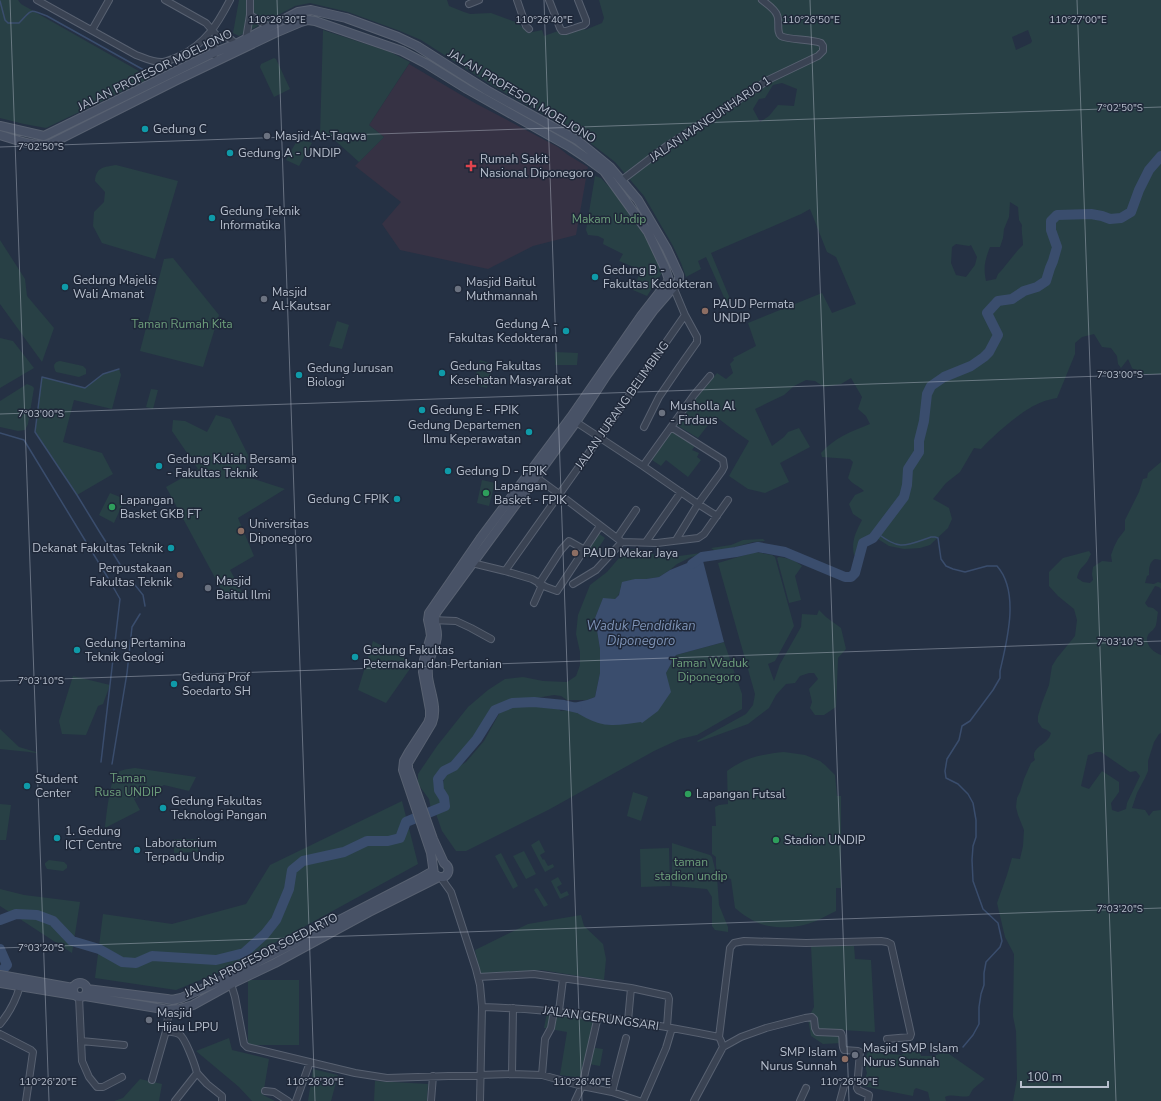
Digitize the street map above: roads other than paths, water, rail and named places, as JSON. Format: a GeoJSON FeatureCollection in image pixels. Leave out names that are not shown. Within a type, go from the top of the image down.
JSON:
{"type":"FeatureCollection","features":[{"type":"Feature","properties":{"kind":"street"},"geometry":{"type":"LineString","coordinates":[[38,0],[136,55],[153,61],[162,62],[169,61],[195,48],[213,30],[230,0]]}},
{"type":"Feature","properties":{"kind":"street"},"geometry":{"type":"LineString","coordinates":[[92,30],[109,0]]}},
{"type":"Feature","properties":{"kind":"street"},"geometry":{"type":"LineString","coordinates":[[165,0],[199,18],[213,30],[219,38]]}},
{"type":"Feature","properties":{"kind":"street"},"geometry":{"type":"LineString","coordinates":[[246,39],[250,14],[250,0]]}},
{"type":"Feature","properties":{"kind":"street"},"geometry":{"type":"LineString","coordinates":[[470,4],[479,0]]}},
{"type":"Feature","properties":{"kind":"street"},"geometry":{"type":"LineString","coordinates":[[517,0],[526,26],[529,30]]}},
{"type":"Feature","properties":{"kind":"street"},"geometry":{"type":"LineString","coordinates":[[549,0],[560,28],[562,31],[566,31],[586,23],[578,0]]}},
{"type":"Feature","properties":{"kind":"street","name":"JALAN MANGUNHARJO 1"},"geometry":{"type":"LineString","coordinates":[[622,180],[668,145],[768,80],[818,56],[822,51],[823,44],[818,41],[786,38],[782,36],[779,33],[779,20],[776,12],[762,0]]}},
{"type":"Feature","properties":{"kind":"street","name":"JALAN PROFESOR MOELJONO"},"geometry":{"type":"LineString","coordinates":[[237,48],[246,39],[272,30],[298,12],[311,10],[346,18],[398,37],[417,46],[488,91],[577,140],[610,167],[638,200],[667,249],[680,277],[679,281],[674,287]]}},
{"type":"Feature","properties":{"kind":"street"},"geometry":{"type":"LineString","coordinates":[[250,14],[272,30]]}},
{"type":"Feature","properties":{"kind":"street"},"geometry":{"type":"LineString","coordinates":[[0,135],[30,143],[42,145],[50,144],[215,57],[237,48],[272,30],[308,20],[392,47],[425,63],[467,89],[571,147],[591,161],[604,171],[648,232],[669,280],[674,287],[685,315],[697,337],[697,342],[659,397],[644,427]]}},
{"type":"Feature","properties":{"kind":"street"},"geometry":{"type":"LineString","coordinates":[[215,57],[214,44],[219,38],[226,37],[230,39],[237,48]]}},
{"type":"Feature","properties":{"kind":"street","name":"JALAN PROFESOR MOELJONO"},"geometry":{"type":"LineString","coordinates":[[0,126],[44,136],[215,57]]}},
{"type":"Feature","properties":{"kind":"street"},"geometry":{"type":"LineString","coordinates":[[573,419],[641,316],[669,280]]}},
{"type":"Feature","properties":{"kind":"street"},"geometry":{"type":"LineString","coordinates":[[431,620],[532,475],[598,388],[653,310],[674,287]]}},
{"type":"Feature","properties":{"kind":"street","name":"JALAN JURANG BELIMBING"},"geometry":{"type":"LineString","coordinates":[[505,571],[685,315]]}},
{"type":"Feature","properties":{"kind":"street"},"geometry":{"type":"LineString","coordinates":[[643,466],[694,395],[710,376]]}},
{"type":"Feature","properties":{"kind":"street"},"geometry":{"type":"LineString","coordinates":[[573,419],[717,516]]}},
{"type":"Feature","properties":{"kind":"street"},"geometry":{"type":"LineString","coordinates":[[671,427],[722,460],[724,463],[724,467],[720,475],[698,504],[676,540]]}},
{"type":"Feature","properties":{"kind":"street"},"geometry":{"type":"LineString","coordinates":[[532,475],[619,540],[657,543],[698,538],[702,536],[728,500]]}},
{"type":"Feature","properties":{"kind":"street"},"geometry":{"type":"LineString","coordinates":[[480,1101],[482,1007],[478,978],[451,892],[438,874],[430,841],[406,774],[408,764],[435,717],[426,661],[431,636],[431,620],[429,613],[480,538],[532,475]]}},
{"type":"Feature","properties":{"kind":"street"},"geometry":{"type":"LineString","coordinates":[[646,542],[680,492]]}},
{"type":"Feature","properties":{"kind":"street"},"geometry":{"type":"LineString","coordinates":[[573,584],[596,570],[619,540],[636,510]]}},
{"type":"Feature","properties":{"kind":"street"},"geometry":{"type":"LineString","coordinates":[[472,563],[532,579],[557,591],[600,526]]}},
{"type":"Feature","properties":{"kind":"street"},"geometry":{"type":"LineString","coordinates":[[534,603],[541,584],[561,550],[570,541],[585,550]]}},
{"type":"Feature","properties":{"kind":"street"},"geometry":{"type":"LineString","coordinates":[[431,620],[456,621],[492,639]]}},
{"type":"Feature","properties":{"kind":"street"},"geometry":{"type":"LineString","coordinates":[[430,841],[444,863],[449,868],[438,874]]}},
{"type":"Feature","properties":{"kind":"street"},"geometry":{"type":"LineString","coordinates":[[438,874],[438,862],[444,863]]}},
{"type":"Feature","properties":{"kind":"street","name":"JALAN PROFESOR SOEDARTO"},"geometry":{"type":"LineString","coordinates":[[0,975],[11,976],[79,993],[169,1010],[180,1009],[193,1005],[231,984],[275,963],[438,874]]}},
{"type":"Feature","properties":{"kind":"street","name":"JALAN PROFESOR SOEDARTO"},"geometry":{"type":"LineString","coordinates":[[2,983],[79,993],[172,1000],[181,998],[226,979],[271,957],[419,879],[438,874]]}},
{"type":"Feature","properties":{"kind":"street"},"geometry":{"type":"LineString","coordinates":[[723,1047],[719,1037],[730,948],[734,942],[744,941],[806,943],[881,941],[891,944],[911,1034],[910,1037],[887,1039]]}},
{"type":"Feature","properties":{"kind":"street"},"geometry":{"type":"LineString","coordinates":[[478,978],[534,974],[631,988],[668,996],[669,1027],[666,1048],[643,1101]]}},
{"type":"Feature","properties":{"kind":"street"},"geometry":{"type":"LineString","coordinates":[[542,1075],[545,1039],[552,1028],[563,979]]}},
{"type":"Feature","properties":{"kind":"street"},"geometry":{"type":"LineString","coordinates":[[231,984],[235,996],[244,1044],[247,1048],[356,1073],[387,1078],[512,1074],[542,1075],[582,1086],[612,1092],[625,1099],[639,1101]]}},
{"type":"Feature","properties":{"kind":"street"},"geometry":{"type":"LineString","coordinates":[[0,1024],[13,1005],[20,986]]}},
{"type":"Feature","properties":{"kind":"street"},"geometry":{"type":"LineString","coordinates":[[628,1021],[631,988]]}},
{"type":"Feature","properties":{"kind":"street"},"geometry":{"type":"LineString","coordinates":[[79,993],[82,1062],[89,1077],[97,1086],[103,1087],[122,1077]]}},
{"type":"Feature","properties":{"kind":"street"},"geometry":{"type":"LineString","coordinates":[[152,1080],[166,1031],[172,1000]]}},
{"type":"Feature","properties":{"kind":"street","name":"JALAN GERUNGSARI"},"geometry":{"type":"LineString","coordinates":[[482,1007],[556,1011],[598,1016],[669,1027],[719,1037]]}},
{"type":"Feature","properties":{"kind":"street"},"geometry":{"type":"LineString","coordinates":[[512,1074],[513,1008]]}},
{"type":"Feature","properties":{"kind":"street"},"geometry":{"type":"LineString","coordinates":[[575,1101],[582,1086],[598,1016]]}},
{"type":"Feature","properties":{"kind":"street"},"geometry":{"type":"LineString","coordinates":[[694,1101],[723,1047],[741,1037],[760,1030],[812,1017],[814,1018],[817,1032],[841,1033],[843,1049],[860,1052],[857,1088],[858,1090],[869,1095],[868,1101]]}},
{"type":"Feature","properties":{"kind":"street"},"geometry":{"type":"LineString","coordinates":[[166,1031],[182,1036],[197,1073],[207,1084],[222,1096],[222,1101]]}},
{"type":"Feature","properties":{"kind":"street"},"geometry":{"type":"LineString","coordinates":[[0,1034],[32,1051],[32,1063],[26,1101]]}},
{"type":"Feature","properties":{"kind":"street"},"geometry":{"type":"LineString","coordinates":[[612,1092],[626,1038]]}},
{"type":"Feature","properties":{"kind":"street"},"geometry":{"type":"LineString","coordinates":[[81,1041],[124,1045]]}},
{"type":"Feature","properties":{"kind":"street"},"geometry":{"type":"LineString","coordinates":[[304,1101],[297,1100],[310,1062]]}},
{"type":"Feature","properties":{"kind":"street"},"geometry":{"type":"LineString","coordinates":[[175,1101],[197,1073]]}},
{"type":"Feature","properties":{"kind":"street"},"geometry":{"type":"LineString","coordinates":[[431,1101],[432,1076]]}},
{"type":"Feature","properties":{"kind":"street"},"geometry":{"type":"LineString","coordinates":[[840,1101],[844,1086]]}},
{"type":"Feature","properties":{"kind":"street"},"geometry":{"type":"LineString","coordinates":[[800,1101],[806,1088]]}},
{"type":"Feature","properties":{"kind":"street"},"geometry":{"type":"LineString","coordinates":[[265,1091],[274,1092],[288,1101]]}},
{"type":"Feature","properties":{"kind":"water","name":"Waduk Pendidikan Diponegoro"},"geometry":{"type":"Polygon","coordinates":[[[702,557],[724,642],[676,655],[666,673],[671,692],[658,711],[642,723],[606,725],[593,721],[564,705],[595,697],[600,673],[600,649],[595,618],[603,598],[615,599],[619,595],[622,582],[635,579],[659,577],[670,570],[702,557]]]}},
{"type":"Feature","properties":{"kind":"waterway"},"geometry":{"type":"LineString","coordinates":[[0,1],[5,20],[8,23],[19,23],[33,11],[41,13],[151,74]]}},
{"type":"Feature","properties":{"kind":"waterway"},"geometry":{"type":"LineString","coordinates":[[692,564],[702,557],[758,547],[785,552],[845,577],[851,577],[855,573],[863,543],[873,538],[904,497],[907,485],[908,469],[919,452],[919,441],[924,421],[927,394],[931,386],[944,377],[971,366],[989,352],[998,335],[987,313],[998,301],[1012,299],[1024,291],[1037,287],[1046,281],[1057,247],[1051,230],[1051,221],[1057,215],[1091,214],[1110,219],[1121,218],[1131,212],[1139,190],[1149,170],[1161,156]]}},
{"type":"Feature","properties":{"kind":"waterway"},"geometry":{"type":"LineString","coordinates":[[119,369],[103,374],[85,388],[42,377],[35,432],[77,495],[121,566]]}},
{"type":"Feature","properties":{"kind":"waterway"},"geometry":{"type":"LineString","coordinates":[[0,433],[24,440],[120,599],[101,762]]}},
{"type":"Feature","properties":{"kind":"waterway"},"geometry":{"type":"LineString","coordinates":[[877,533],[897,545],[915,543],[931,537],[938,538],[941,559],[946,566],[965,572],[987,566],[997,566],[1004,577],[1008,589],[1010,617],[1000,678],[970,721],[962,726],[959,740],[947,759],[945,771],[946,778],[958,784],[968,794],[973,803],[976,820],[976,837],[973,846],[972,860],[973,881],[983,909],[998,923],[1002,941],[1000,947],[986,962],[984,985],[979,1007],[979,1024],[973,1035],[963,1047]]}},
{"type":"Feature","properties":{"kind":"waterway"},"geometry":{"type":"LineString","coordinates":[[131,580],[143,595],[145,606]]}},
{"type":"Feature","properties":{"kind":"waterway"},"geometry":{"type":"LineString","coordinates":[[112,764],[127,673],[132,627],[140,614]]}},
{"type":"Feature","properties":{"kind":"waterway"},"geometry":{"type":"LineString","coordinates":[[0,920],[16,914],[37,915],[53,921],[72,941],[99,949],[122,962],[136,963],[152,956],[216,960],[244,953],[265,934],[276,920],[289,889],[292,870],[303,861],[344,852],[367,841],[388,841],[400,838],[406,822],[445,806],[444,798],[439,790],[438,779],[444,771],[454,766],[477,739],[495,710],[512,703],[534,702],[577,708]]}},
{"type":"Feature","properties":{"kind":"waterway"},"geometry":{"type":"LineString","coordinates":[[0,949],[7,965],[0,973]]}},
{"type":"Feature","properties":{"kind":"place","name":"Gedung C"},"geometry":{"type":"Point","coordinates":[145,129]}},
{"type":"Feature","properties":{"kind":"place","name":"Masjid At-Taqwa"},"geometry":{"type":"Point","coordinates":[267,136]}},
{"type":"Feature","properties":{"kind":"place","name":"Gedung A - UNDIP"},"geometry":{"type":"Point","coordinates":[230,153]}},
{"type":"Feature","properties":{"kind":"place","name":"Rumah Sakit Nasional Diponegoro"},"geometry":{"type":"Point","coordinates":[471,166]}},
{"type":"Feature","properties":{"kind":"place","name":"Gedung Teknik Informatika"},"geometry":{"type":"Point","coordinates":[212,218]}},
{"type":"Feature","properties":{"kind":"place","name":"Gedung B - Fakultas Kedokteran"},"geometry":{"type":"Point","coordinates":[595,277]}},
{"type":"Feature","properties":{"kind":"place","name":"Gedung Majelis Wali Amanat"},"geometry":{"type":"Point","coordinates":[65,287]}},
{"type":"Feature","properties":{"kind":"place","name":"Masjid Baitul Muthmannah"},"geometry":{"type":"Point","coordinates":[458,289]}},
{"type":"Feature","properties":{"kind":"place","name":"Masjid Al-Kautsar"},"geometry":{"type":"Point","coordinates":[264,299]}},
{"type":"Feature","properties":{"kind":"place","name":"PAUD Permata UNDIP"},"geometry":{"type":"Point","coordinates":[705,311]}},
{"type":"Feature","properties":{"kind":"place","name":"Gedung A - Fakultas Kedokteran"},"geometry":{"type":"Point","coordinates":[566,331]}},
{"type":"Feature","properties":{"kind":"place","name":"Gedung Fakultas Kesehatan Masyarakat"},"geometry":{"type":"Point","coordinates":[442,373]}},
{"type":"Feature","properties":{"kind":"place","name":"Gedung Jurusan Biologi"},"geometry":{"type":"Point","coordinates":[299,375]}},
{"type":"Feature","properties":{"kind":"place","name":"Gedung E - FPIK"},"geometry":{"type":"Point","coordinates":[422,410]}},
{"type":"Feature","properties":{"kind":"place","name":"Musholla Al - Firdaus"},"geometry":{"type":"Point","coordinates":[662,413]}},
{"type":"Feature","properties":{"kind":"place","name":"Gedung Departemen Ilmu Keperawatan"},"geometry":{"type":"Point","coordinates":[529,432]}},
{"type":"Feature","properties":{"kind":"place","name":"Gedung Kuliah Bersama - Fakultas Teknik"},"geometry":{"type":"Point","coordinates":[159,466]}},
{"type":"Feature","properties":{"kind":"place","name":"Gedung D - FPIK"},"geometry":{"type":"Point","coordinates":[448,471]}},
{"type":"Feature","properties":{"kind":"place","name":"Lapangan Basket - FPIK"},"geometry":{"type":"Point","coordinates":[486,493]}},
{"type":"Feature","properties":{"kind":"place","name":"Gedung C FPIK"},"geometry":{"type":"Point","coordinates":[397,499]}},
{"type":"Feature","properties":{"kind":"place","name":"Lapangan Basket GKB FT"},"geometry":{"type":"Point","coordinates":[112,507]}},
{"type":"Feature","properties":{"kind":"place","name":"Universitas Diponegoro"},"geometry":{"type":"Point","coordinates":[241,531]}},
{"type":"Feature","properties":{"kind":"place","name":"Dekanat Fakultas Teknik"},"geometry":{"type":"Point","coordinates":[171,548]}},
{"type":"Feature","properties":{"kind":"place","name":"PAUD Mekar Jaya"},"geometry":{"type":"Point","coordinates":[575,553]}},
{"type":"Feature","properties":{"kind":"place","name":"Perpustakaan Fakultas Teknik"},"geometry":{"type":"Point","coordinates":[180,575]}},
{"type":"Feature","properties":{"kind":"place","name":"Masjid Baitul Ilmi"},"geometry":{"type":"Point","coordinates":[208,588]}},
{"type":"Feature","properties":{"kind":"place","name":"Gedung Pertamina Teknik Geologi"},"geometry":{"type":"Point","coordinates":[77,650]}},
{"type":"Feature","properties":{"kind":"place","name":"Gedung Fakultas Peternakan dan Pertanian"},"geometry":{"type":"Point","coordinates":[355,657]}},
{"type":"Feature","properties":{"kind":"place","name":"Gedung Prof Soedarto SH"},"geometry":{"type":"Point","coordinates":[174,684]}},
{"type":"Feature","properties":{"kind":"place","name":"Student Center"},"geometry":{"type":"Point","coordinates":[27,786]}},
{"type":"Feature","properties":{"kind":"place","name":"Lapangan Futsal"},"geometry":{"type":"Point","coordinates":[688,794]}},
{"type":"Feature","properties":{"kind":"place","name":"Gedung Fakultas Teknologi Pangan"},"geometry":{"type":"Point","coordinates":[163,808]}},
{"type":"Feature","properties":{"kind":"place","name":"1. Gedung ICT Centre"},"geometry":{"type":"Point","coordinates":[57,838]}},
{"type":"Feature","properties":{"kind":"place","name":"Stadion UNDIP"},"geometry":{"type":"Point","coordinates":[776,840]}},
{"type":"Feature","properties":{"kind":"place","name":"Laboratorium Terpadu Undip"},"geometry":{"type":"Point","coordinates":[137,850]}},
{"type":"Feature","properties":{"kind":"place","name":"Masjid Hijau LPPU"},"geometry":{"type":"Point","coordinates":[149,1020]}},
{"type":"Feature","properties":{"kind":"place","name":"Masjid SMP Islam Nurus Sunnah"},"geometry":{"type":"Point","coordinates":[855,1055]}},
{"type":"Feature","properties":{"kind":"place","name":"SMP Islam Nurus Sunnah"},"geometry":{"type":"Point","coordinates":[845,1059]}},
{"type":"Feature","properties":{"kind":"park label","name":"Makam Undip"},"geometry":{"type":"Point","coordinates":[609,219]}},
{"type":"Feature","properties":{"kind":"park label","name":"Taman Rumah Kita"},"geometry":{"type":"Point","coordinates":[182,324]}},
{"type":"Feature","properties":{"kind":"park label","name":"Taman Waduk Diponegoro"},"geometry":{"type":"Point","coordinates":[709,670]}},
{"type":"Feature","properties":{"kind":"park label","name":"Taman Rusa UNDIP"},"geometry":{"type":"Point","coordinates":[128,785]}},
{"type":"Feature","properties":{"kind":"park label","name":"taman stadion undip"},"geometry":{"type":"Point","coordinates":[691,869]}}]}
